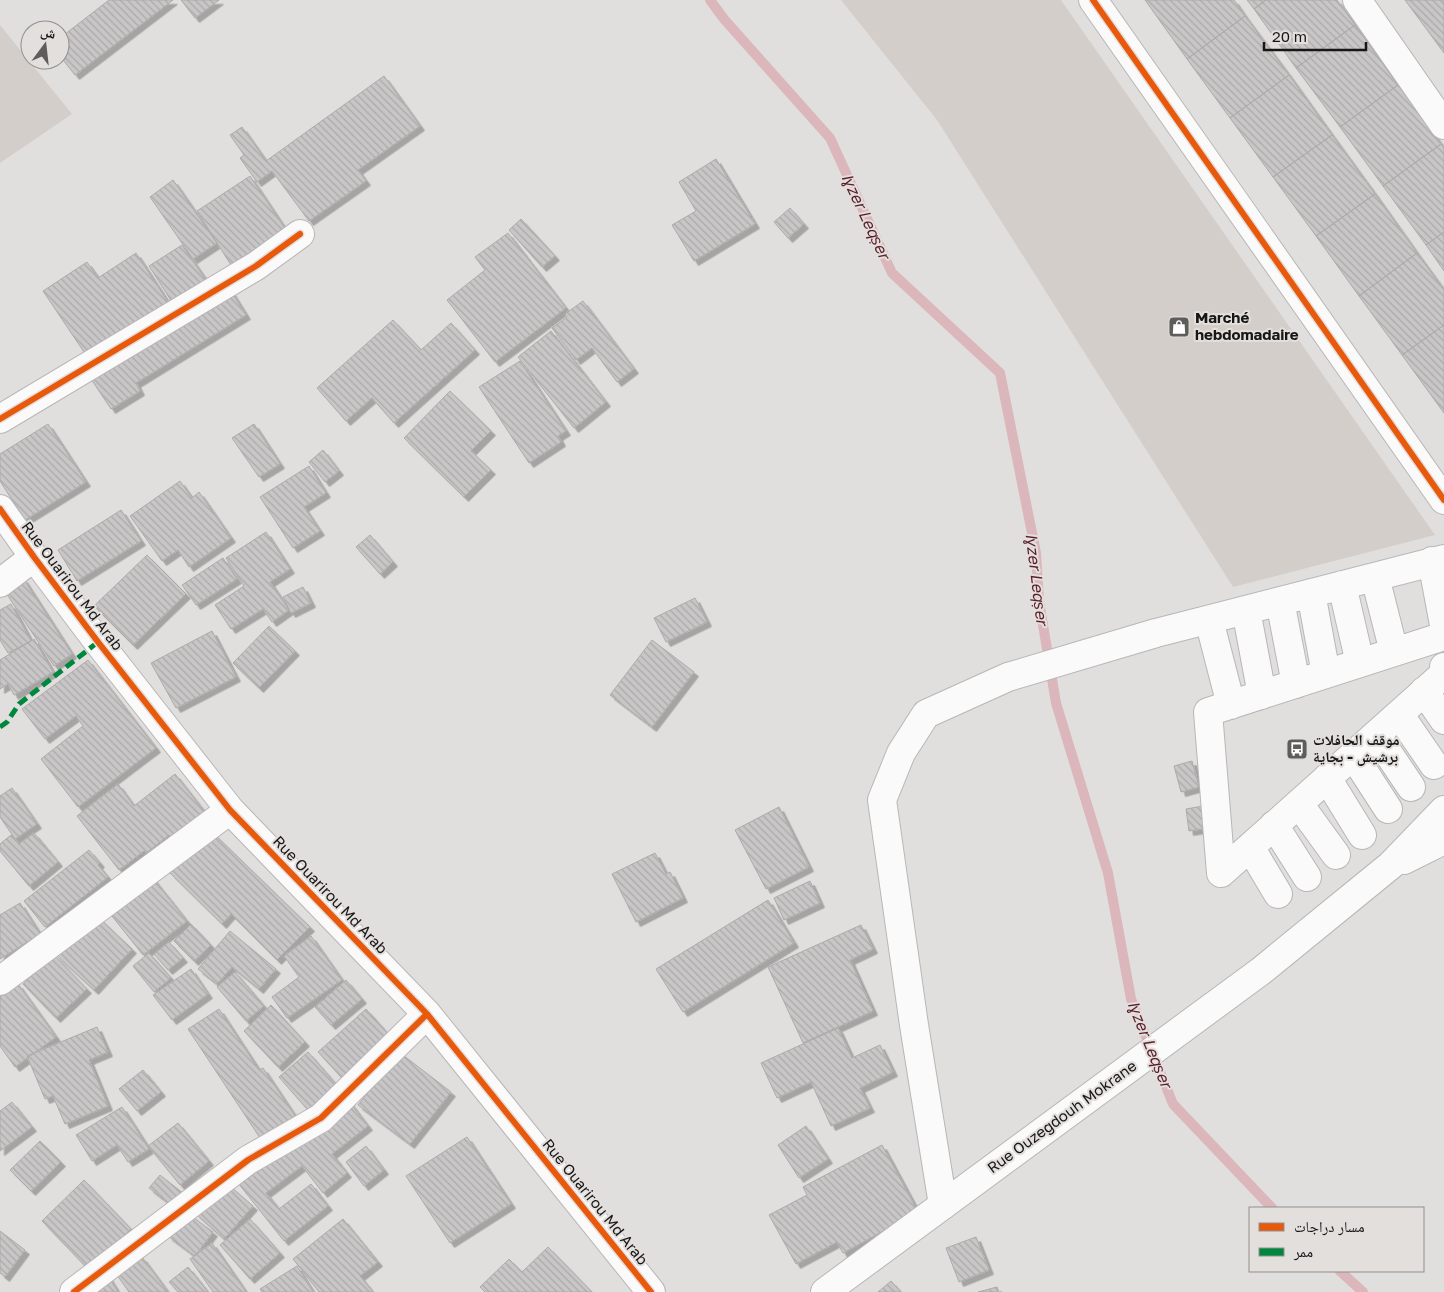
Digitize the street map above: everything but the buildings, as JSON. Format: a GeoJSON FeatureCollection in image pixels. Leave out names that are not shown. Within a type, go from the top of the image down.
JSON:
{"type":"FeatureCollection","features":[{"type":"Feature","properties":{"kind":"street"},"geometry":{"type":"LineString","coordinates":[[1093,0],[1444,500]]}},
{"type":"Feature","properties":{"kind":"street"},"geometry":{"type":"LineString","coordinates":[[1357,0],[1444,124]]}},
{"type":"Feature","properties":{"kind":"street"},"geometry":{"type":"LineString","coordinates":[[0,419],[256,266],[300,234]]}},
{"type":"Feature","properties":{"kind":"street","name":"Rue Ouarirou Md Arab"},"geometry":{"type":"LineString","coordinates":[[0,509],[98,642],[230,810],[427,1014],[651,1292]]}},
{"type":"Feature","properties":{"kind":"street"},"geometry":{"type":"LineString","coordinates":[[0,583],[34,557]]}},
{"type":"Feature","properties":{"kind":"street"},"geometry":{"type":"LineString","coordinates":[[943,1205],[913,1016],[882,800],[901,753],[926,714],[1008,676],[1156,633],[1438,560],[1444,625]]}},
{"type":"Feature","properties":{"kind":"street"},"geometry":{"type":"LineString","coordinates":[[1375,577],[1394,652]]}},
{"type":"Feature","properties":{"kind":"street"},"geometry":{"type":"LineString","coordinates":[[1342,585],[1360,663]]}},
{"type":"Feature","properties":{"kind":"street"},"geometry":{"type":"LineString","coordinates":[[1311,593],[1326,674]]}},
{"type":"Feature","properties":{"kind":"street"},"geometry":{"type":"LineString","coordinates":[[1280,601],[1296,684]]}},
{"type":"Feature","properties":{"kind":"street"},"geometry":{"type":"LineString","coordinates":[[1246,610],[1262,695]]}},
{"type":"Feature","properties":{"kind":"street"},"geometry":{"type":"LineString","coordinates":[[1209,620],[1231,705]]}},
{"type":"Feature","properties":{"kind":"street"},"geometry":{"type":"LineString","coordinates":[[1444,636],[1208,712],[1221,873],[1444,674],[1444,667]]}},
{"type":"Feature","properties":{"kind":"street"},"geometry":{"type":"LineString","coordinates":[[1424,691],[1444,720]]}},
{"type":"Feature","properties":{"kind":"street"},"geometry":{"type":"LineString","coordinates":[[1399,714],[1434,765]]}},
{"type":"Feature","properties":{"kind":"street"},"geometry":{"type":"LineString","coordinates":[[1376,735],[1411,788]]}},
{"type":"Feature","properties":{"kind":"street"},"geometry":{"type":"LineString","coordinates":[[1353,755],[1388,809]]}},
{"type":"Feature","properties":{"kind":"street"},"geometry":{"type":"LineString","coordinates":[[1327,778],[1362,835]]}},
{"type":"Feature","properties":{"kind":"street"},"geometry":{"type":"LineString","coordinates":[[1299,804],[1336,854]]}},
{"type":"Feature","properties":{"kind":"street"},"geometry":{"type":"LineString","coordinates":[[0,982],[230,810]]}},
{"type":"Feature","properties":{"kind":"street","name":"Rue Ouzegdouh Mokrane"},"geometry":{"type":"LineString","coordinates":[[826,1292],[1261,971],[1391,865],[1444,810]]}},
{"type":"Feature","properties":{"kind":"street"},"geometry":{"type":"LineString","coordinates":[[1274,825],[1307,877]]}},
{"type":"Feature","properties":{"kind":"street","name":"Rue Ouzegdouh Mokrane"},"geometry":{"type":"LineString","coordinates":[[1391,865],[1444,840]]}},
{"type":"Feature","properties":{"kind":"street"},"geometry":{"type":"LineString","coordinates":[[1250,847],[1278,894]]}},
{"type":"Feature","properties":{"kind":"street"},"geometry":{"type":"LineString","coordinates":[[74,1292],[248,1160],[321,1118],[427,1014]]}},
{"type":"Feature","properties":{"kind":"shaded area","name":"Marché hebdomadaire"},"geometry":{"type":"Polygon","coordinates":[[[841,0],[1061,0],[1435,535],[1233,587],[937,120],[841,0]]]}},
{"type":"Feature","properties":{"kind":"shaded area"},"geometry":{"type":"Polygon","coordinates":[[[0,25],[20,50],[20,70],[36,70],[72,114],[0,163],[0,25]]]}},
{"type":"Feature","properties":{"kind":"waterway","name":"Iɣzer Leqṣer"},"geometry":{"type":"LineString","coordinates":[[710,0],[724,19],[830,138],[892,273],[1000,373],[1036,553],[1039,601],[1056,703],[1108,873],[1131,999],[1173,1104],[1271,1207]]}},
{"type":"Feature","properties":{"kind":"waterway","name":"Iɣzer Leqṣer"},"geometry":{"type":"LineString","coordinates":[[1341,1272],[1363,1292]]}},
{"type":"Feature","properties":{"kind":"marked path"},"geometry":{"type":"LineString","coordinates":[[0,727],[7,722],[19,704],[98,642]]}},
{"type":"Feature","properties":{"kind":"cycle path"},"geometry":{"type":"LineString","coordinates":[[1093,0],[1444,500]]}},
{"type":"Feature","properties":{"kind":"cycle path"},"geometry":{"type":"LineString","coordinates":[[0,419],[256,266],[300,234]]}},
{"type":"Feature","properties":{"kind":"cycle path"},"geometry":{"type":"LineString","coordinates":[[0,509],[98,642],[230,810],[427,1014],[651,1292]]}},
{"type":"Feature","properties":{"kind":"cycle path"},"geometry":{"type":"LineString","coordinates":[[74,1292],[248,1160],[321,1118],[427,1014]]}},
{"type":"Feature","properties":{"kind":"place","name":"Marché hebdomadaire"},"geometry":{"type":"Point","coordinates":[1179,327]}},
{"type":"Feature","properties":{"kind":"place","name":"موقف الحافلات برشيش - بجاية"},"geometry":{"type":"Point","coordinates":[1297,749]}}]}
